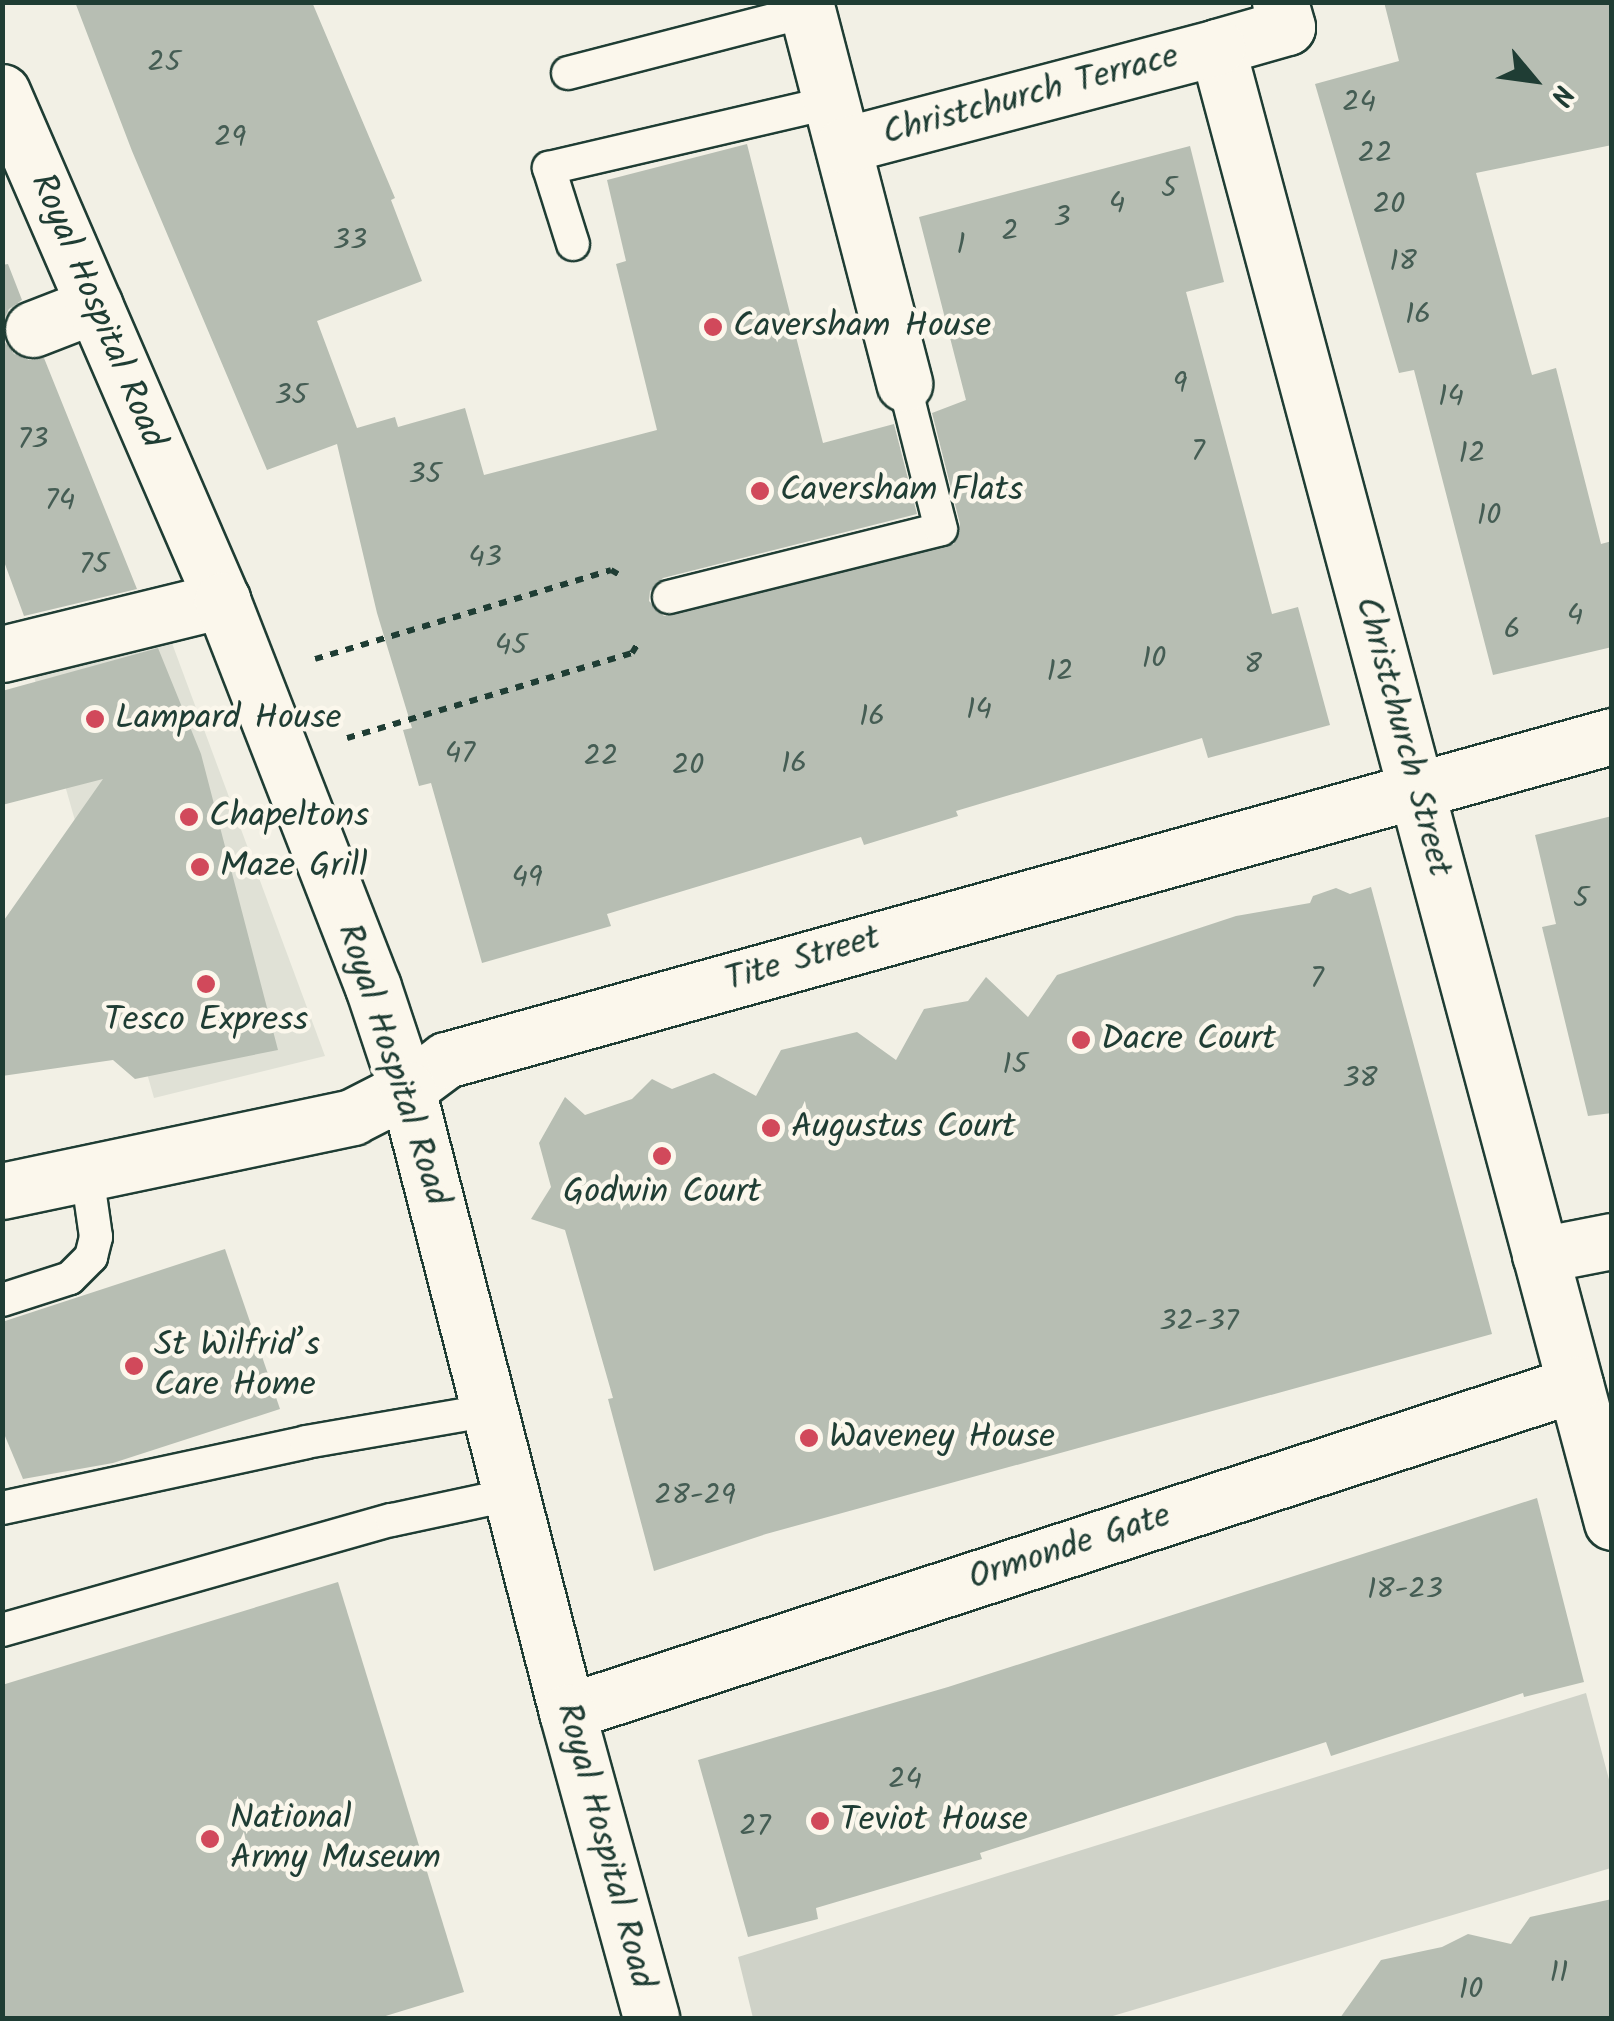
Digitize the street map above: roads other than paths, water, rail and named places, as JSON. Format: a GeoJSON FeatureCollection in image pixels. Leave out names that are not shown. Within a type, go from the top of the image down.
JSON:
{"type":"FeatureCollection","features":[{"type":"Feature","properties":{"kind":"street"},"geometry":{"type":"LineString","coordinates":[[1217,47],[1286,27],[1280,2]]}},
{"type":"Feature","properties":{"kind":"street"},"geometry":{"type":"LineString","coordinates":[[806,7],[904,383]]}},
{"type":"Feature","properties":{"kind":"street","name":"Christchurch Terrace"},"geometry":{"type":"LineString","coordinates":[[838,123],[1217,47]]}},
{"type":"Feature","properties":{"kind":"street","name":"Christchurch Street"},"geometry":{"type":"LineString","coordinates":[[1217,47],[1612,1522]]}},
{"type":"Feature","properties":{"kind":"street","name":"Royal Hospital Road"},"geometry":{"type":"LineString","coordinates":[[2,92],[222,600],[373,987],[408,1090],[566,1712],[651,2018]]}},
{"type":"Feature","properties":{"kind":"street"},"geometry":{"type":"LineString","coordinates":[[33,329],[95,305]]}},
{"type":"Feature","properties":{"kind":"street"},"geometry":{"type":"LineString","coordinates":[[2,654],[222,600]]}},
{"type":"Feature","properties":{"kind":"street","name":"Tite Street"},"geometry":{"type":"LineString","coordinates":[[2,1192],[352,1118],[408,1090],[446,1060],[1612,736]]}},
{"type":"Feature","properties":{"kind":"street"},"geometry":{"type":"LineString","coordinates":[[1540,1256],[1612,1242]]}},
{"type":"Feature","properties":{"kind":"street","name":"Ormonde Gate"},"geometry":{"type":"LineString","coordinates":[[566,1712],[1575,1384]]}},
{"type":"Feature","properties":{"kind":"lane"},"geometry":{"type":"LineString","coordinates":[[568,72],[806,7]]}},
{"type":"Feature","properties":{"kind":"lane"},"geometry":{"type":"LineString","coordinates":[[573,244],[549,168],[838,123]]}},
{"type":"Feature","properties":{"kind":"lane"},"geometry":{"type":"LineString","coordinates":[[668,598],[941,529],[904,383]]}},
{"type":"Feature","properties":{"kind":"lane"},"geometry":{"type":"LineString","coordinates":[[2,1300],[70,1278],[90,1257],[96,1237],[86,1174]]}},
{"type":"Feature","properties":{"kind":"lane"},"geometry":{"type":"LineString","coordinates":[[2,1508],[306,1442],[491,1410]]}},
{"type":"Feature","properties":{"kind":"lane"},"geometry":{"type":"LineString","coordinates":[[2,1630],[392,1520],[513,1494]]}},
{"type":"Feature","properties":{"kind":"place","name":"Caversham House"},"geometry":{"type":"Point","coordinates":[713,327]}},
{"type":"Feature","properties":{"kind":"place","name":"Caversham Flats"},"geometry":{"type":"Point","coordinates":[760,491]}},
{"type":"Feature","properties":{"kind":"place","name":"Lampard House"},"geometry":{"type":"Point","coordinates":[95,719]}},
{"type":"Feature","properties":{"kind":"place","name":"Chapeltons"},"geometry":{"type":"Point","coordinates":[189,817]}},
{"type":"Feature","properties":{"kind":"place","name":"Maze Grill"},"geometry":{"type":"Point","coordinates":[200,867]}},
{"type":"Feature","properties":{"kind":"place","name":"Tesco Express"},"geometry":{"type":"Point","coordinates":[206,984]}},
{"type":"Feature","properties":{"kind":"place","name":"Dacre Court"},"geometry":{"type":"Point","coordinates":[1081,1040]}},
{"type":"Feature","properties":{"kind":"place","name":"Augustus Court"},"geometry":{"type":"Point","coordinates":[771,1128]}},
{"type":"Feature","properties":{"kind":"place","name":"Godwin Court"},"geometry":{"type":"Point","coordinates":[662,1156]}},
{"type":"Feature","properties":{"kind":"place","name":"St Wilfrid’s Care Home"},"geometry":{"type":"Point","coordinates":[134,1366]}},
{"type":"Feature","properties":{"kind":"place","name":"Waveney House"},"geometry":{"type":"Point","coordinates":[809,1438]}},
{"type":"Feature","properties":{"kind":"place","name":"Teviot House"},"geometry":{"type":"Point","coordinates":[820,1821]}},
{"type":"Feature","properties":{"kind":"place","name":"National Army Museum"},"geometry":{"type":"Point","coordinates":[210,1839]}}]}
